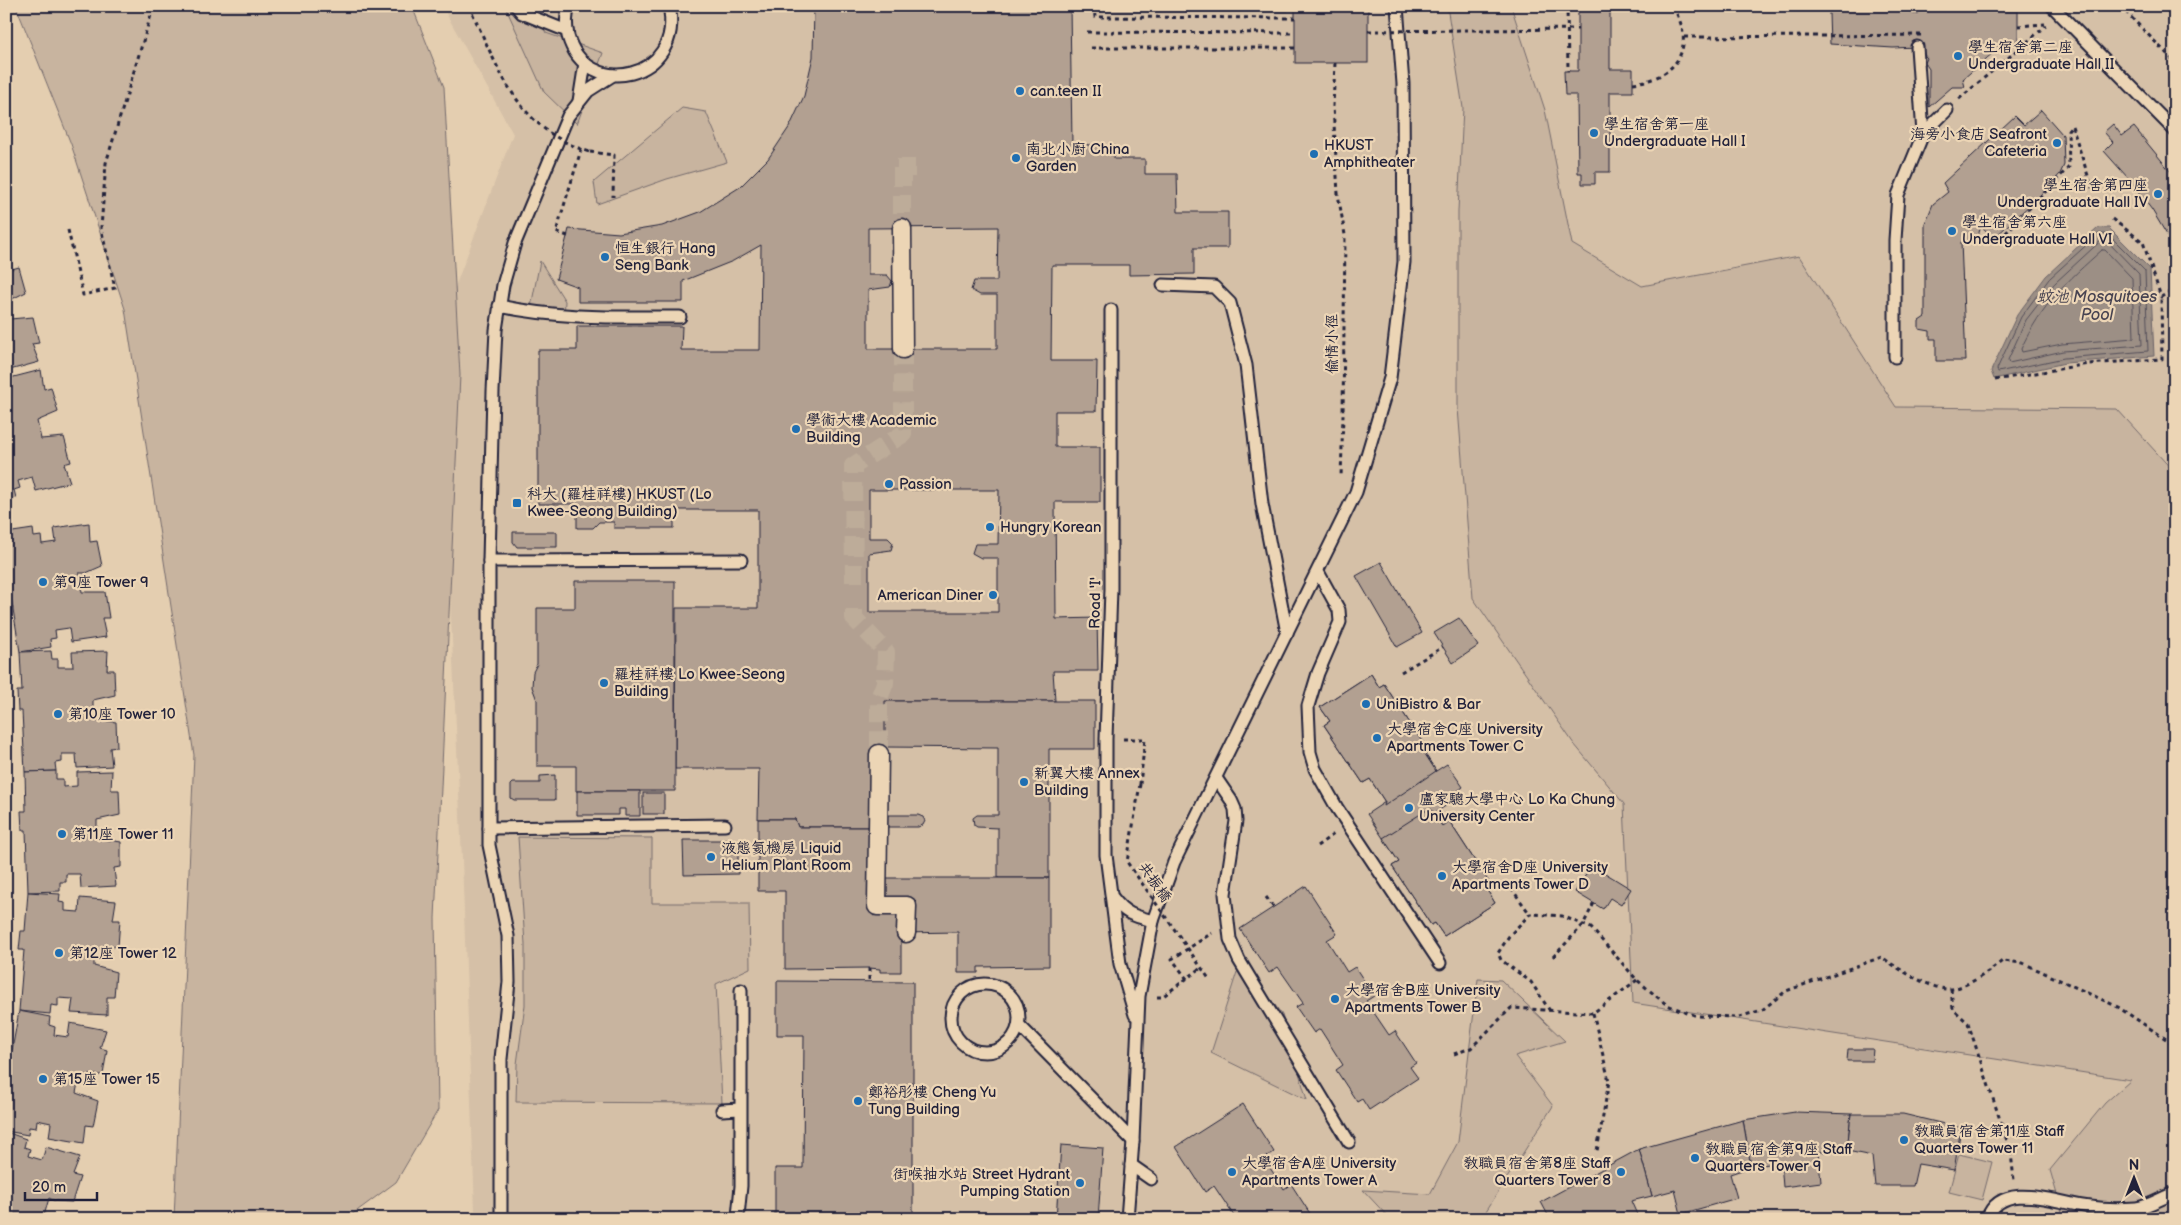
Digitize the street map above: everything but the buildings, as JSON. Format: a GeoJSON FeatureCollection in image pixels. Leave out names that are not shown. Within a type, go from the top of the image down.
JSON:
{"type":"FeatureCollection","features":[{"type":"Feature","properties":{"kind":"street"},"geometry":{"type":"LineString","coordinates":[[902,228],[903,349]]}},
{"type":"Feature","properties":{"kind":"street"},"geometry":{"type":"LineString","coordinates":[[879,754],[877,906],[907,906],[906,933]]}},
{"type":"Feature","properties":{"kind":"lane"},"geometry":{"type":"LineString","coordinates":[[516,6],[522,13],[567,31]]}},
{"type":"Feature","properties":{"kind":"lane"},"geometry":{"type":"LineString","coordinates":[[569,6],[567,31],[570,43],[585,63],[598,71],[613,75],[631,74],[648,67],[661,54],[670,38],[672,20],[669,6]]}},
{"type":"Feature","properties":{"kind":"lane"},"geometry":{"type":"LineString","coordinates":[[1127,1219],[1141,988],[1153,921],[1174,862],[1356,492],[1390,378],[1404,262],[1403,84],[1397,6]]}},
{"type":"Feature","properties":{"kind":"lane"},"geometry":{"type":"LineString","coordinates":[[2056,10],[2175,131]]}},
{"type":"Feature","properties":{"kind":"lane"},"geometry":{"type":"LineString","coordinates":[[1916,47],[1922,134]]}},
{"type":"Feature","properties":{"kind":"lane"},"geometry":{"type":"LineString","coordinates":[[579,102],[585,63]]}},
{"type":"Feature","properties":{"kind":"lane"},"geometry":{"type":"LineString","coordinates":[[502,1219],[502,1059],[509,982],[508,936],[489,845],[489,561],[493,391],[498,306],[515,243],[568,116],[588,91],[613,75]]}},
{"type":"Feature","properties":{"kind":"lane"},"geometry":{"type":"LineString","coordinates":[[1895,357],[1895,240],[1898,195],[1922,134],[1947,110]]}},
{"type":"Feature","properties":{"kind":"lane"},"geometry":{"type":"LineString","coordinates":[[1163,286],[1214,288],[1230,303],[1246,365],[1262,504],[1287,634]]}},
{"type":"Feature","properties":{"kind":"lane"},"geometry":{"type":"LineString","coordinates":[[498,306],[526,312],[573,317],[680,317]]}},
{"type":"Feature","properties":{"kind":"lane","name":"Road 'I'"},"geometry":{"type":"LineString","coordinates":[[1111,310],[1111,589],[1106,739],[1106,855],[1120,964],[1138,1023]]}},
{"type":"Feature","properties":{"kind":"lane"},"geometry":{"type":"LineString","coordinates":[[489,561],[741,560]]}},
{"type":"Feature","properties":{"kind":"lane"},"geometry":{"type":"LineString","coordinates":[[1318,572],[1339,610],[1340,622],[1318,673],[1308,706],[1310,752],[1315,768],[1337,808],[1440,963]]}},
{"type":"Feature","properties":{"kind":"lane"},"geometry":{"type":"LineString","coordinates":[[1216,778],[1235,809],[1236,821],[1225,894],[1230,939],[1239,960],[1349,1142]]}},
{"type":"Feature","properties":{"kind":"lane"},"geometry":{"type":"LineString","coordinates":[[489,828],[724,825]]}},
{"type":"Feature","properties":{"kind":"lane"},"geometry":{"type":"LineString","coordinates":[[1112,897],[1121,909],[1133,916],[1153,921]]}},
{"type":"Feature","properties":{"kind":"lane"},"geometry":{"type":"LineString","coordinates":[[1018,1026],[1014,1037],[1004,1046],[994,1051],[982,1052],[968,1048],[959,1041],[953,1031],[950,1017],[953,1005],[959,995],[968,988],[979,984],[991,984],[1002,988],[1012,996],[1017,1006],[1018,1026],[1133,1141]]}},
{"type":"Feature","properties":{"kind":"lane"},"geometry":{"type":"LineString","coordinates":[[736,1219],[738,1216],[741,1186],[741,990]]}},
{"type":"Feature","properties":{"kind":"lane"},"geometry":{"type":"LineString","coordinates":[[722,1110],[740,1109]]}},
{"type":"Feature","properties":{"kind":"lane"},"geometry":{"type":"LineString","coordinates":[[1131,1165],[1151,1179]]}},
{"type":"Feature","properties":{"kind":"lane"},"geometry":{"type":"LineString","coordinates":[[1987,1219],[1990,1209],[1996,1202],[2013,1197],[2037,1196],[2089,1207],[2138,1208],[2175,1193]]}},
{"type":"Feature","properties":{"kind":"path"},"geometry":{"type":"LineString","coordinates":[[68,230],[83,295],[115,288],[101,228],[106,163],[151,15],[152,6]]}},
{"type":"Feature","properties":{"kind":"path"},"geometry":{"type":"LineString","coordinates":[[469,6],[503,76],[518,102],[537,125],[562,143],[581,150],[614,155],[613,197]]}},
{"type":"Feature","properties":{"kind":"path"},"geometry":{"type":"LineString","coordinates":[[1094,6],[1095,17],[1296,18]]}},
{"type":"Feature","properties":{"kind":"path"},"geometry":{"type":"LineString","coordinates":[[1567,6],[1568,71]]}},
{"type":"Feature","properties":{"kind":"path"},"geometry":{"type":"LineString","coordinates":[[1633,83],[1649,82],[1662,76],[1681,53],[1684,36],[1680,18],[1672,6]]}},
{"type":"Feature","properties":{"kind":"path"},"geometry":{"type":"LineString","coordinates":[[2120,6],[2175,62]]}},
{"type":"Feature","properties":{"kind":"path"},"geometry":{"type":"LineString","coordinates":[[1947,110],[2048,24],[2056,10]]}},
{"type":"Feature","properties":{"kind":"path"},"geometry":{"type":"LineString","coordinates":[[2018,26],[2048,24]]}},
{"type":"Feature","properties":{"kind":"path"},"geometry":{"type":"LineString","coordinates":[[1368,31],[1578,29]]}},
{"type":"Feature","properties":{"kind":"path"},"geometry":{"type":"LineString","coordinates":[[1086,32],[1296,33]]}},
{"type":"Feature","properties":{"kind":"path"},"geometry":{"type":"LineString","coordinates":[[1684,36],[1924,35]]}},
{"type":"Feature","properties":{"kind":"path"},"geometry":{"type":"LineString","coordinates":[[1091,48],[1296,48]]}},
{"type":"Feature","properties":{"kind":"path","name":"偷情小徑"},"geometry":{"type":"LineString","coordinates":[[1335,63],[1333,106],[1338,194],[1344,235],[1343,415],[1340,486]]}},
{"type":"Feature","properties":{"kind":"path"},"geometry":{"type":"LineString","coordinates":[[1985,243],[1998,241],[2069,167],[2068,130],[2072,125],[2092,188]]}},
{"type":"Feature","properties":{"kind":"path"},"geometry":{"type":"LineString","coordinates":[[568,236],[556,232],[581,150]]}},
{"type":"Feature","properties":{"kind":"path"},"geometry":{"type":"LineString","coordinates":[[1995,380],[2088,364],[2162,359],[2161,297],[2143,242],[2112,219]]}},
{"type":"Feature","properties":{"kind":"path"},"geometry":{"type":"LineString","coordinates":[[2161,297],[2175,289]]}},
{"type":"Feature","properties":{"kind":"path"},"geometry":{"type":"LineString","coordinates":[[1401,672],[1443,647]]}},
{"type":"Feature","properties":{"kind":"path","name":"共振橋"},"geometry":{"type":"LineString","coordinates":[[1106,739],[1145,739],[1128,862],[1210,980]]}},
{"type":"Feature","properties":{"kind":"path"},"geometry":{"type":"LineString","coordinates":[[1317,846],[1334,834]]}},
{"type":"Feature","properties":{"kind":"path"},"geometry":{"type":"LineString","coordinates":[[1511,888],[1530,914]]}},
{"type":"Feature","properties":{"kind":"path"},"geometry":{"type":"LineString","coordinates":[[1266,897],[1274,908]]}},
{"type":"Feature","properties":{"kind":"path"},"geometry":{"type":"LineString","coordinates":[[1553,957],[1583,925],[1594,903]]}},
{"type":"Feature","properties":{"kind":"path"},"geometry":{"type":"LineString","coordinates":[[1550,1011],[1532,982],[1501,960],[1498,953],[1509,936],[1530,914],[1562,916],[1591,928],[1637,980],[1667,1006],[1697,1016],[1739,1017],[1762,1010],[1786,992],[1882,957],[1900,971],[1933,985],[1951,989],[1987,974],[2002,961],[2023,963],[2118,1007],[2175,1045]]}},
{"type":"Feature","properties":{"kind":"path"},"geometry":{"type":"LineString","coordinates":[[1187,979],[1172,959],[1218,928]]}},
{"type":"Feature","properties":{"kind":"path"},"geometry":{"type":"LineString","coordinates":[[869,968],[869,982]]}},
{"type":"Feature","properties":{"kind":"path"},"geometry":{"type":"LineString","coordinates":[[1162,997],[1201,968]]}},
{"type":"Feature","properties":{"kind":"path"},"geometry":{"type":"LineString","coordinates":[[1454,1054],[1470,1048],[1511,1008],[1593,1014],[1637,980]]}},
{"type":"Feature","properties":{"kind":"path"},"geometry":{"type":"LineString","coordinates":[[1951,989],[1953,1009],[1968,1024],[2011,1153],[2014,1173],[2013,1197]]}},
{"type":"Feature","properties":{"kind":"path"},"geometry":{"type":"LineString","coordinates":[[1593,1014],[1609,1081],[1597,1151]]}},
{"type":"Feature","properties":{"kind":"shaded area"},"geometry":{"type":"Polygon","coordinates":[[[16,6],[412,6],[444,87],[460,375],[435,918],[438,1110],[396,1182],[346,1219],[174,1219],[194,755],[125,309],[71,144],[16,6]]]}},
{"type":"Feature","properties":{"kind":"shaded area"},"geometry":{"type":"Polygon","coordinates":[[[442,6],[2175,6],[2175,1219],[448,1219],[475,1211],[462,859],[438,332],[513,134],[442,6]]]}},
{"type":"Feature","properties":{"kind":"shaded area"},"geometry":{"type":"Polygon","coordinates":[[[505,6],[533,6],[546,33],[603,53],[577,124],[544,92],[505,6]]]}},
{"type":"Feature","properties":{"kind":"shaded area"},"geometry":{"type":"Polygon","coordinates":[[[1101,6],[1288,6],[1288,11],[1101,10],[1101,6]]]}},
{"type":"Feature","properties":{"kind":"shaded area"},"geometry":{"type":"Polygon","coordinates":[[[1447,6],[1511,6],[1545,110],[1572,244],[1642,286],[1799,256],[1896,407],[2117,409],[2175,473],[2175,1212],[2114,1219],[2064,1219],[2050,1170],[2105,1103],[2131,1080],[1633,1003],[1624,804],[1574,744],[1473,598],[1458,408],[1458,211],[1463,108],[1447,6]]]}},
{"type":"Feature","properties":{"kind":"shaded area"},"geometry":{"type":"Polygon","coordinates":[[[682,108],[706,112],[727,162],[667,179],[597,204],[594,182],[682,108]]]}},
{"type":"Feature","properties":{"kind":"shaded area"},"geometry":{"type":"Polygon","coordinates":[[[540,261],[565,301],[564,317],[530,312],[540,261]]]}},
{"type":"Feature","properties":{"kind":"shaded area"},"geometry":{"type":"Polygon","coordinates":[[[518,837],[652,838],[652,903],[749,903],[750,968],[716,984],[722,1103],[516,1102],[517,1064],[525,1005],[525,944],[518,837]]]}},
{"type":"Feature","properties":{"kind":"shaded area"},"geometry":{"type":"Polygon","coordinates":[[[1250,970],[1282,1015],[1307,1100],[1211,1053],[1237,972],[1250,970]]]}},
{"type":"Feature","properties":{"kind":"shaded area"},"geometry":{"type":"Polygon","coordinates":[[[1478,979],[1501,980],[1565,1041],[1515,1056],[1553,1106],[1481,1219],[1390,1219],[1363,1190],[1430,1194],[1458,1142],[1478,979]]]}},
{"type":"Feature","properties":{"kind":"shaded area"},"geometry":{"type":"Polygon","coordinates":[[[1959,1154],[1992,1162],[1982,1200],[1949,1192],[1959,1154]]]}},
{"type":"Feature","properties":{"kind":"water","name":"蚊池 Mosquitoes Pool"},"geometry":{"type":"Polygon","coordinates":[[[2098,228],[2109,228],[2150,269],[2154,356],[2065,363],[1994,379],[1991,371],[2017,315],[2046,276],[2098,228]]]}},
{"type":"Feature","properties":{"kind":"tunnel"},"geometry":{"type":"LineString","coordinates":[[897,168],[920,168]]}},
{"type":"Feature","properties":{"kind":"tunnel"},"geometry":{"type":"LineString","coordinates":[[902,168],[902,228]]}},
{"type":"Feature","properties":{"kind":"tunnel"},"geometry":{"type":"LineString","coordinates":[[854,582],[853,466],[903,434],[903,349]]}},
{"type":"Feature","properties":{"kind":"tunnel"},"geometry":{"type":"LineString","coordinates":[[854,610],[854,618],[886,652],[885,683],[879,698],[879,754]]}},
{"type":"Feature","properties":{"kind":"place","name":"學生宿舍第二座 Undergraduate Hall II"},"geometry":{"type":"Point","coordinates":[1958,56]}},
{"type":"Feature","properties":{"kind":"place","name":"can.teen II"},"geometry":{"type":"Point","coordinates":[1020,91]}},
{"type":"Feature","properties":{"kind":"place","name":"學生宿舍第一座 Undergraduate Hall I"},"geometry":{"type":"Point","coordinates":[1594,133]}},
{"type":"Feature","properties":{"kind":"place","name":"海旁小食店 Seafront Cafeteria"},"geometry":{"type":"Point","coordinates":[2057,143]}},
{"type":"Feature","properties":{"kind":"place","name":"HKUST Amphitheater"},"geometry":{"type":"Point","coordinates":[1314,154]}},
{"type":"Feature","properties":{"kind":"place","name":"南北小廚 China Garden"},"geometry":{"type":"Point","coordinates":[1016,158]}},
{"type":"Feature","properties":{"kind":"place","name":"學生宿舍第四座 Undergraduate Hall IV"},"geometry":{"type":"Point","coordinates":[2158,194]}},
{"type":"Feature","properties":{"kind":"place","name":"學生宿舍第六座 Undergraduate Hall VI"},"geometry":{"type":"Point","coordinates":[1952,231]}},
{"type":"Feature","properties":{"kind":"place","name":"恒生銀行 Hang Seng Bank"},"geometry":{"type":"Point","coordinates":[605,257]}},
{"type":"Feature","properties":{"kind":"place","name":"學術大樓 Academic Building"},"geometry":{"type":"Point","coordinates":[796,429]}},
{"type":"Feature","properties":{"kind":"place","name":"Passion"},"geometry":{"type":"Point","coordinates":[889,484]}},
{"type":"Feature","properties":{"kind":"place","name":"科大 (羅桂祥樓) HKUST (Lo Kwee-Seong Building)"},"geometry":{"type":"Point","coordinates":[517,503]}},
{"type":"Feature","properties":{"kind":"place","name":"Hungry Korean"},"geometry":{"type":"Point","coordinates":[990,527]}},
{"type":"Feature","properties":{"kind":"place","name":"第9座 Tower 9"},"geometry":{"type":"Point","coordinates":[43,582]}},
{"type":"Feature","properties":{"kind":"place","name":"American Diner"},"geometry":{"type":"Point","coordinates":[993,595]}},
{"type":"Feature","properties":{"kind":"place","name":"羅桂祥樓 Lo Kwee-Seong Building"},"geometry":{"type":"Point","coordinates":[604,683]}},
{"type":"Feature","properties":{"kind":"place","name":"UniBistro & Bar"},"geometry":{"type":"Point","coordinates":[1366,704]}},
{"type":"Feature","properties":{"kind":"place","name":"第10座 Tower 10"},"geometry":{"type":"Point","coordinates":[58,714]}},
{"type":"Feature","properties":{"kind":"place","name":"大學宿舍C座 University Apartments Tower C"},"geometry":{"type":"Point","coordinates":[1377,738]}},
{"type":"Feature","properties":{"kind":"place","name":"新翼大樓 Annex Building"},"geometry":{"type":"Point","coordinates":[1024,782]}},
{"type":"Feature","properties":{"kind":"place","name":"盧家驄大學中心 Lo Ka Chung University Center"},"geometry":{"type":"Point","coordinates":[1409,808]}},
{"type":"Feature","properties":{"kind":"place","name":"第11座 Tower 11"},"geometry":{"type":"Point","coordinates":[62,834]}},
{"type":"Feature","properties":{"kind":"place","name":"液態氦機房 Liquid Helium Plant Room"},"geometry":{"type":"Point","coordinates":[711,857]}},
{"type":"Feature","properties":{"kind":"place","name":"大學宿舍D座 University Apartments Tower D"},"geometry":{"type":"Point","coordinates":[1442,876]}},
{"type":"Feature","properties":{"kind":"place","name":"第12座 Tower 12"},"geometry":{"type":"Point","coordinates":[59,953]}},
{"type":"Feature","properties":{"kind":"place","name":"大學宿舍B座 University Apartments Tower B"},"geometry":{"type":"Point","coordinates":[1335,999]}},
{"type":"Feature","properties":{"kind":"place","name":"第15座 Tower 15"},"geometry":{"type":"Point","coordinates":[43,1079]}},
{"type":"Feature","properties":{"kind":"place","name":"鄭裕彤樓 Cheng Yu Tung Building"},"geometry":{"type":"Point","coordinates":[858,1101]}},
{"type":"Feature","properties":{"kind":"place","name":"教職員宿舍第11座 Staff Quarters Tower 11"},"geometry":{"type":"Point","coordinates":[1904,1140]}},
{"type":"Feature","properties":{"kind":"place","name":"教職員宿舍第9座 Staff Quarters Tower 9"},"geometry":{"type":"Point","coordinates":[1695,1158]}},
{"type":"Feature","properties":{"kind":"place","name":"大學宿舍A座 University Apartments Tower A"},"geometry":{"type":"Point","coordinates":[1232,1172]}},
{"type":"Feature","properties":{"kind":"place","name":"教職員宿舍第8座 Staff Quarters Tower 8"},"geometry":{"type":"Point","coordinates":[1621,1172]}},
{"type":"Feature","properties":{"kind":"place","name":"街喉抽水站 Street Hydrant Pumping Station"},"geometry":{"type":"Point","coordinates":[1080,1183]}}]}
